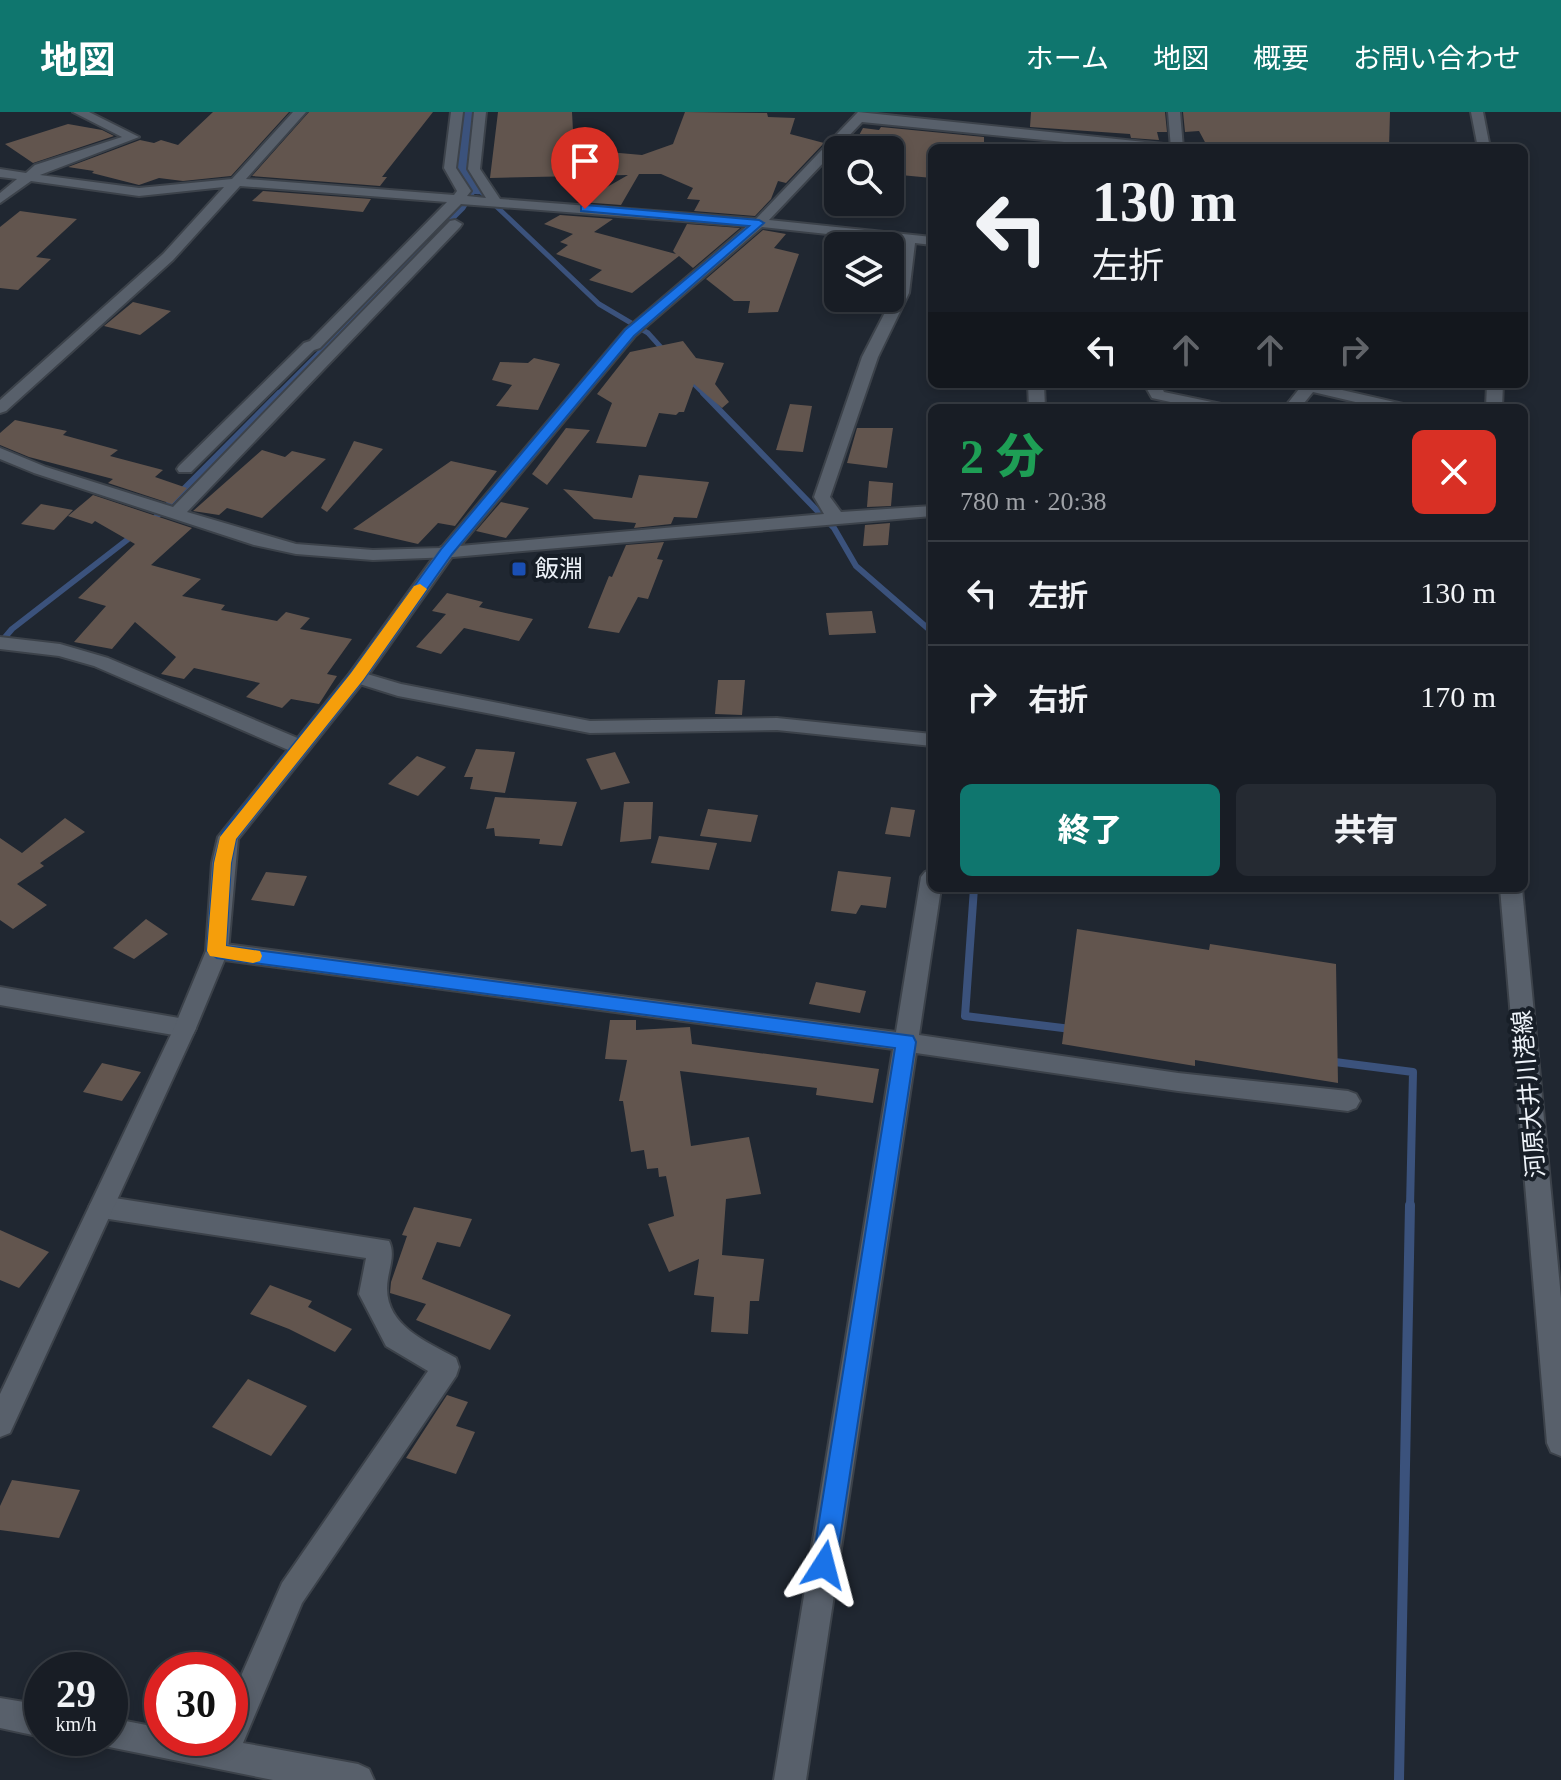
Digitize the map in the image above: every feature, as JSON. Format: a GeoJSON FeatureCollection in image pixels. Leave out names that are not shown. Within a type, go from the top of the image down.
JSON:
{"type":"FeatureCollection","features":[{"type":"Feature","properties":{"kind":"street"},"geometry":{"type":"LineString","coordinates":[[0,199],[40,168],[133,137],[79,112]]}},
{"type":"Feature","properties":{"kind":"street"},"geometry":{"type":"LineString","coordinates":[[101,122],[123,112]]}},
{"type":"Feature","properties":{"kind":"street"},"geometry":{"type":"LineString","coordinates":[[0,408],[168,257],[300,112]]}},
{"type":"Feature","properties":{"kind":"street"},"geometry":{"type":"LineString","coordinates":[[185,469],[309,346],[315,345],[460,198],[464,191],[450,168],[457,112]]}},
{"type":"Feature","properties":{"kind":"street"},"geometry":{"type":"LineString","coordinates":[[480,112],[474,169],[485,200]]}},
{"type":"Feature","properties":{"kind":"street"},"geometry":{"type":"LineString","coordinates":[[970,112],[982,130],[980,144]]}},
{"type":"Feature","properties":{"kind":"street"},"geometry":{"type":"LineString","coordinates":[[1174,112],[1177,144]]}},
{"type":"Feature","properties":{"kind":"street"},"geometry":{"type":"LineString","coordinates":[[1477,112],[1483,144]]}},
{"type":"Feature","properties":{"kind":"street"},"geometry":{"type":"LineString","coordinates":[[0,1424],[185,1028],[217,951],[223,863],[228,837],[357,677],[447,551],[637,327],[759,223],[863,115],[982,130],[1033,130],[1074,144]]}},
{"type":"Feature","properties":{"kind":"street"},"geometry":{"type":"LineString","coordinates":[[0,173],[139,192],[237,182],[759,223],[928,241]]}},
{"type":"Feature","properties":{"kind":"street"},"geometry":{"type":"LineString","coordinates":[[175,514],[485,200]]}},
{"type":"Feature","properties":{"kind":"street"},"geometry":{"type":"LineString","coordinates":[[833,518],[822,497],[870,357],[902,293],[909,239]]}},
{"type":"Feature","properties":{"kind":"street"},"geometry":{"type":"LineString","coordinates":[[1154,388],[1158,395],[1201,404]]}},
{"type":"Feature","properties":{"kind":"street"},"geometry":{"type":"LineString","coordinates":[[1295,404],[1308,388]]}},
{"type":"Feature","properties":{"kind":"street"},"geometry":{"type":"LineString","coordinates":[[1313,388],[1384,404]]}},
{"type":"Feature","properties":{"kind":"street"},"geometry":{"type":"LineString","coordinates":[[0,453],[40,470],[151,507],[295,551],[356,555],[447,551],[928,511]]}},
{"type":"Feature","properties":{"kind":"street"},"geometry":{"type":"LineString","coordinates":[[7,644],[60,650],[101,662],[300,747]]}},
{"type":"Feature","properties":{"kind":"street"},"geometry":{"type":"LineString","coordinates":[[357,677],[398,690],[590,727],[777,724],[928,740]]}},
{"type":"Feature","properties":{"kind":"street"},"geometry":{"type":"LineString","coordinates":[[790,1780],[930,892]]}},
{"type":"Feature","properties":{"kind":"street","name":"河原大井川港線"},"geometry":{"type":"LineString","coordinates":[[1511,892],[1561,1443]]}},
{"type":"Feature","properties":{"kind":"street"},"geometry":{"type":"LineString","coordinates":[[217,951],[906,1042],[1178,1082],[1348,1101]]}},
{"type":"Feature","properties":{"kind":"street"},"geometry":{"type":"LineString","coordinates":[[0,996],[185,1028]]}},
{"type":"Feature","properties":{"kind":"street"},"geometry":{"type":"LineString","coordinates":[[102,1207],[380,1249],[372,1294],[395,1338],[446,1367],[292,1593],[248,1695]]}},
{"type":"Feature","properties":{"kind":"street"},"geometry":{"type":"LineString","coordinates":[[0,1713],[24,1718]]}},
{"type":"Feature","properties":{"kind":"street"},"geometry":{"type":"LineString","coordinates":[[248,1749],[358,1780]]}},
{"type":"Feature","properties":{"kind":"building"},"geometry":{"type":"Polygon","coordinates":[[[213,112],[289,112],[231,176],[183,181],[159,178],[139,185],[92,173],[94,171],[68,167],[140,140],[154,143],[161,140],[178,145],[213,112]]]}},
{"type":"Feature","properties":{"kind":"building"},"geometry":{"type":"Polygon","coordinates":[[[309,112],[433,112],[382,177],[387,177],[380,186],[252,176],[309,112]]]}},
{"type":"Feature","properties":{"kind":"building"},"geometry":{"type":"Polygon","coordinates":[[[498,112],[572,112],[574,149],[642,155],[673,144],[685,112],[767,113],[768,117],[795,118],[790,134],[824,143],[786,183],[778,181],[771,199],[755,216],[694,211],[700,200],[687,199],[693,188],[661,174],[639,174],[621,205],[581,202],[628,175],[490,178],[498,112]]]}},
{"type":"Feature","properties":{"kind":"building"},"geometry":{"type":"Polygon","coordinates":[[[1031,112],[1165,112],[1167,132],[1157,132],[1159,140],[1131,138],[1130,134],[1030,127],[1031,112]]]}},
{"type":"Feature","properties":{"kind":"building"},"geometry":{"type":"Polygon","coordinates":[[[1183,112],[1390,112],[1389,144],[1206,144],[1199,131],[1185,132],[1183,112]]]}},
{"type":"Feature","properties":{"kind":"building"},"geometry":{"type":"Polygon","coordinates":[[[68,124],[102,130],[114,136],[33,163],[5,144],[68,124]]]}},
{"type":"Feature","properties":{"kind":"building"},"geometry":{"type":"Polygon","coordinates":[[[863,128],[984,137],[984,144],[928,144],[928,178],[904,175],[904,136],[859,136],[863,128]]]}},
{"type":"Feature","properties":{"kind":"building"},"geometry":{"type":"Polygon","coordinates":[[[263,191],[371,199],[363,212],[252,201],[263,191]]]}},
{"type":"Feature","properties":{"kind":"building"},"geometry":{"type":"Polygon","coordinates":[[[20,211],[77,219],[36,257],[51,259],[18,290],[0,288],[0,227],[20,211]]]}},
{"type":"Feature","properties":{"kind":"building"},"geometry":{"type":"Polygon","coordinates":[[[560,215],[613,219],[594,232],[676,254],[673,251],[687,224],[740,228],[693,268],[679,256],[632,293],[589,280],[602,270],[556,254],[568,245],[560,242],[573,234],[544,224],[560,215]]]}},
{"type":"Feature","properties":{"kind":"building"},"geometry":{"type":"Polygon","coordinates":[[[763,230],[786,234],[774,248],[799,254],[778,312],[748,313],[750,301],[734,301],[706,279],[763,230]]]}},
{"type":"Feature","properties":{"kind":"building"},"geometry":{"type":"Polygon","coordinates":[[[133,302],[171,311],[140,335],[104,326],[133,302]]]}},
{"type":"Feature","properties":{"kind":"building"},"geometry":{"type":"Polygon","coordinates":[[[683,341],[696,358],[724,363],[715,384],[729,402],[722,408],[694,384],[684,412],[676,415],[659,413],[646,447],[596,443],[612,403],[597,394],[630,352],[683,341]]]}},
{"type":"Feature","properties":{"kind":"building"},"geometry":{"type":"Polygon","coordinates":[[[534,358],[560,364],[538,410],[496,406],[512,385],[492,380],[500,362],[528,363],[534,358]]]}},
{"type":"Feature","properties":{"kind":"building"},"geometry":{"type":"Polygon","coordinates":[[[790,404],[812,406],[803,452],[776,450],[790,404]]]}},
{"type":"Feature","properties":{"kind":"building"},"geometry":{"type":"Polygon","coordinates":[[[15,420],[67,431],[63,435],[118,450],[110,456],[163,470],[155,477],[187,488],[172,504],[108,483],[113,479],[29,457],[0,445],[0,433],[15,420]]]}},
{"type":"Feature","properties":{"kind":"building"},"geometry":{"type":"Polygon","coordinates":[[[566,428],[590,430],[547,485],[532,474],[566,428]]]}},
{"type":"Feature","properties":{"kind":"building"},"geometry":{"type":"Polygon","coordinates":[[[857,428],[893,428],[887,468],[847,463],[857,428]]]}},
{"type":"Feature","properties":{"kind":"building"},"geometry":{"type":"Polygon","coordinates":[[[354,441],[383,449],[327,512],[321,508],[354,441]]]}},
{"type":"Feature","properties":{"kind":"building"},"geometry":{"type":"Polygon","coordinates":[[[262,450],[285,457],[292,451],[326,459],[262,518],[227,508],[219,515],[193,511],[262,450]]]}},
{"type":"Feature","properties":{"kind":"building"},"geometry":{"type":"Polygon","coordinates":[[[451,461],[497,471],[455,526],[438,523],[418,544],[353,529],[451,461]]]}},
{"type":"Feature","properties":{"kind":"building"},"geometry":{"type":"Polygon","coordinates":[[[639,475],[709,482],[697,518],[674,517],[671,524],[634,528],[636,523],[594,519],[563,489],[632,498],[639,475]]]}},
{"type":"Feature","properties":{"kind":"building"},"geometry":{"type":"Polygon","coordinates":[[[869,481],[893,483],[891,506],[867,507],[869,481]]]}},
{"type":"Feature","properties":{"kind":"building"},"geometry":{"type":"Polygon","coordinates":[[[93,495],[192,528],[151,565],[201,579],[182,596],[225,605],[221,610],[277,621],[286,612],[310,618],[300,629],[352,639],[327,674],[337,676],[319,704],[291,699],[282,708],[246,697],[260,683],[194,668],[184,679],[161,674],[176,657],[135,622],[112,649],[74,642],[106,606],[78,598],[135,544],[95,521],[92,524],[68,516],[93,495]]]}},
{"type":"Feature","properties":{"kind":"building"},"geometry":{"type":"Polygon","coordinates":[[[501,502],[529,508],[506,538],[476,531],[501,502]]]}},
{"type":"Feature","properties":{"kind":"building"},"geometry":{"type":"Polygon","coordinates":[[[41,504],[73,510],[54,530],[21,524],[41,504]]]}},
{"type":"Feature","properties":{"kind":"building"},"geometry":{"type":"Polygon","coordinates":[[[890,523],[888,545],[863,546],[865,525],[890,523]]]}},
{"type":"Feature","properties":{"kind":"building"},"geometry":{"type":"Polygon","coordinates":[[[664,542],[657,559],[663,560],[648,599],[638,597],[619,633],[588,628],[609,576],[612,577],[626,545],[664,542]]]}},
{"type":"Feature","properties":{"kind":"building"},"geometry":{"type":"Polygon","coordinates":[[[447,593],[483,602],[479,607],[533,619],[519,641],[464,628],[441,654],[416,647],[446,614],[432,611],[447,593]]]}},
{"type":"Feature","properties":{"kind":"building"},"geometry":{"type":"Polygon","coordinates":[[[872,611],[876,633],[829,635],[826,613],[872,611]]]}},
{"type":"Feature","properties":{"kind":"building"},"geometry":{"type":"Polygon","coordinates":[[[718,680],[745,680],[742,715],[715,714],[718,680]]]}},
{"type":"Feature","properties":{"kind":"building"},"geometry":{"type":"Polygon","coordinates":[[[476,749],[515,752],[505,793],[470,789],[473,777],[464,777],[476,749]]]}},
{"type":"Feature","properties":{"kind":"building"},"geometry":{"type":"Polygon","coordinates":[[[615,752],[630,783],[601,790],[586,759],[615,752]]]}},
{"type":"Feature","properties":{"kind":"building"},"geometry":{"type":"Polygon","coordinates":[[[417,756],[446,767],[418,796],[388,784],[417,756]]]}},
{"type":"Feature","properties":{"kind":"building"},"geometry":{"type":"Polygon","coordinates":[[[495,797],[577,802],[562,846],[539,844],[540,839],[495,836],[494,828],[486,829],[495,797]]]}},
{"type":"Feature","properties":{"kind":"building"},"geometry":{"type":"Polygon","coordinates":[[[624,802],[653,802],[651,839],[620,842],[624,802]]]}},
{"type":"Feature","properties":{"kind":"building"},"geometry":{"type":"Polygon","coordinates":[[[891,807],[915,810],[910,837],[885,834],[891,807]]]}},
{"type":"Feature","properties":{"kind":"building"},"geometry":{"type":"Polygon","coordinates":[[[708,809],[758,815],[751,842],[700,836],[708,809]]]}},
{"type":"Feature","properties":{"kind":"building"},"geometry":{"type":"Polygon","coordinates":[[[65,818],[85,832],[40,863],[44,866],[17,884],[47,905],[13,929],[0,920],[0,838],[22,853],[65,818]]]}},
{"type":"Feature","properties":{"kind":"building"},"geometry":{"type":"Polygon","coordinates":[[[659,836],[717,843],[709,870],[651,863],[659,836]]]}},
{"type":"Feature","properties":{"kind":"building"},"geometry":{"type":"Polygon","coordinates":[[[838,871],[891,877],[886,908],[861,905],[856,914],[831,911],[838,871]]]}},
{"type":"Feature","properties":{"kind":"building"},"geometry":{"type":"Polygon","coordinates":[[[266,872],[307,876],[294,906],[251,900],[266,872]]]}},
{"type":"Feature","properties":{"kind":"building"},"geometry":{"type":"Polygon","coordinates":[[[146,919],[168,934],[134,959],[113,948],[146,919]]]}},
{"type":"Feature","properties":{"kind":"building"},"geometry":{"type":"Polygon","coordinates":[[[1077,929],[1209,950],[1210,944],[1336,964],[1338,1083],[1195,1060],[1195,1066],[1062,1044],[1077,929]]]}},
{"type":"Feature","properties":{"kind":"building"},"geometry":{"type":"Polygon","coordinates":[[[816,982],[866,991],[860,1013],[809,1004],[816,982]]]}},
{"type":"Feature","properties":{"kind":"building"},"geometry":{"type":"Polygon","coordinates":[[[610,1020],[636,1020],[636,1030],[690,1027],[692,1044],[879,1069],[873,1103],[816,1095],[817,1088],[680,1071],[691,1146],[749,1137],[761,1194],[726,1199],[722,1255],[764,1259],[759,1301],[750,1301],[748,1334],[711,1332],[714,1297],[694,1295],[699,1259],[669,1272],[648,1224],[674,1216],[666,1176],[659,1177],[658,1168],[647,1169],[644,1150],[631,1152],[623,1101],[619,1101],[627,1060],[605,1059],[610,1020]]]}},
{"type":"Feature","properties":{"kind":"building"},"geometry":{"type":"Polygon","coordinates":[[[102,1063],[141,1072],[122,1101],[83,1092],[102,1063]]]}},
{"type":"Feature","properties":{"kind":"building"},"geometry":{"type":"Polygon","coordinates":[[[414,1207],[472,1219],[460,1247],[437,1242],[422,1279],[511,1315],[490,1350],[416,1320],[426,1304],[390,1293],[407,1236],[402,1235],[414,1207]]]}},
{"type":"Feature","properties":{"kind":"building"},"geometry":{"type":"Polygon","coordinates":[[[0,1230],[49,1252],[19,1288],[0,1280],[0,1230]]]}},
{"type":"Feature","properties":{"kind":"building"},"geometry":{"type":"Polygon","coordinates":[[[270,1285],[312,1301],[308,1307],[352,1329],[335,1352],[250,1314],[270,1285]]]}},
{"type":"Feature","properties":{"kind":"building"},"geometry":{"type":"Polygon","coordinates":[[[248,1379],[307,1406],[271,1456],[212,1427],[248,1379]]]}},
{"type":"Feature","properties":{"kind":"building"},"geometry":{"type":"Polygon","coordinates":[[[447,1395],[468,1402],[456,1426],[475,1432],[456,1474],[406,1458],[447,1395]]]}},
{"type":"Feature","properties":{"kind":"building"},"geometry":{"type":"Polygon","coordinates":[[[12,1480],[80,1490],[59,1538],[0,1530],[0,1506],[12,1480]]]}},
{"type":"Feature","properties":{"kind":"waterway"},"geometry":{"type":"LineString","coordinates":[[467,112],[462,171],[476,187]]}},
{"type":"Feature","properties":{"kind":"waterway"},"geometry":{"type":"LineString","coordinates":[[443,228],[463,208],[476,187],[599,304],[648,333],[666,353]]}},
{"type":"Feature","properties":{"kind":"waterway"},"geometry":{"type":"LineString","coordinates":[[279,393],[428,244]]}},
{"type":"Feature","properties":{"kind":"waterway"},"geometry":{"type":"LineString","coordinates":[[688,378],[703,393]]}},
{"type":"Feature","properties":{"kind":"waterway"},"geometry":{"type":"LineString","coordinates":[[150,523],[279,393]]}},
{"type":"Feature","properties":{"kind":"waterway"},"geometry":{"type":"LineString","coordinates":[[703,393],[834,528],[856,566],[928,629]]}},
{"type":"Feature","properties":{"kind":"waterway"},"geometry":{"type":"LineString","coordinates":[[0,643],[12,629],[136,533]]}},
{"type":"Feature","properties":{"kind":"waterway"},"geometry":{"type":"LineString","coordinates":[[974,892],[965,1016],[1071,1029]]}},
{"type":"Feature","properties":{"kind":"waterway"},"geometry":{"type":"LineString","coordinates":[[1327,1061],[1413,1072],[1410,1207]]}},
{"type":"Feature","properties":{"kind":"waterway"},"geometry":{"type":"LineString","coordinates":[[1399,1780],[1410,1205]]}},
{"type":"Feature","properties":{"kind":"slow traffic"},"geometry":{"type":"LineString","coordinates":[[253,956],[217,951],[223,863],[228,837],[357,677],[420,589]]}},
{"type":"Feature","properties":{"kind":"place","name":"飯淵"},"geometry":{"type":"Point","coordinates":[519,569]}},
{"type":"Feature","properties":{"kind":"route"},"geometry":{"type":"LineString","coordinates":[[585,209],[759,223],[630,333],[447,551],[357,677],[228,837],[223,863],[217,951],[906,1042],[824,1565]]}}]}
